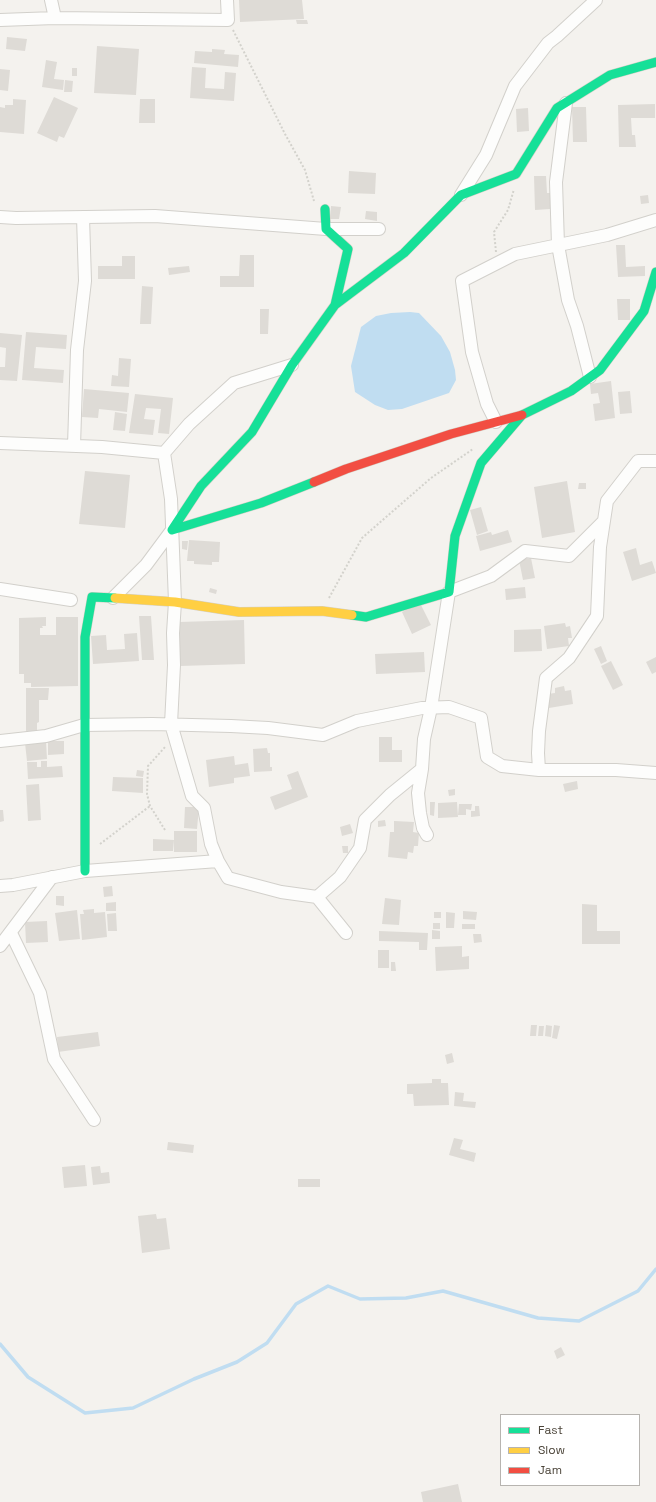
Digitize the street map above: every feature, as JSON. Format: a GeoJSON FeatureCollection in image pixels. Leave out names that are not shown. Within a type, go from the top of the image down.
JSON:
{"type":"FeatureCollection","features":[{"type":"Feature","properties":{"kind":"street"},"geometry":{"type":"LineString","coordinates":[[51,0],[55,18]]}},
{"type":"Feature","properties":{"kind":"street"},"geometry":{"type":"LineString","coordinates":[[0,20],[55,18],[228,20],[227,0]]}},
{"type":"Feature","properties":{"kind":"street"},"geometry":{"type":"LineString","coordinates":[[113,598],[146,565],[172,530],[201,486],[252,432],[292,365],[335,305],[404,253],[461,195],[486,155],[515,86],[548,43],[558,36],[596,0]]}},
{"type":"Feature","properties":{"kind":"street"},"geometry":{"type":"LineString","coordinates":[[461,195],[516,174],[557,108],[610,76],[656,62]]}},
{"type":"Feature","properties":{"kind":"street"},"geometry":{"type":"LineString","coordinates":[[566,103],[556,182],[558,245],[568,300],[577,326],[590,377]]}},
{"type":"Feature","properties":{"kind":"street"},"geometry":{"type":"LineString","coordinates":[[325,209],[326,229],[348,249],[335,305]]}},
{"type":"Feature","properties":{"kind":"street"},"geometry":{"type":"LineString","coordinates":[[0,217],[156,216],[326,229],[379,229]]}},
{"type":"Feature","properties":{"kind":"street"},"geometry":{"type":"LineString","coordinates":[[74,446],[76,350],[85,281],[83,217]]}},
{"type":"Feature","properties":{"kind":"street"},"geometry":{"type":"LineString","coordinates":[[496,422],[487,404],[472,352],[462,281],[515,254],[607,235],[656,220]]}},
{"type":"Feature","properties":{"kind":"street"},"geometry":{"type":"LineString","coordinates":[[172,530],[261,503],[346,469],[451,434],[522,415],[571,391],[600,370],[644,311],[656,272]]}},
{"type":"Feature","properties":{"kind":"street"},"geometry":{"type":"LineString","coordinates":[[292,365],[234,383],[189,424],[164,453],[171,499],[175,602],[173,634],[173,730],[192,796],[204,808],[212,844],[218,861],[228,878],[281,892],[317,897],[346,933]]}},
{"type":"Feature","properties":{"kind":"street"},"geometry":{"type":"LineString","coordinates":[[427,834],[423,828],[418,793],[422,769],[424,739],[431,708],[449,592],[455,536],[481,463],[522,415]]}},
{"type":"Feature","properties":{"kind":"street"},"geometry":{"type":"LineString","coordinates":[[0,443],[74,446],[164,453]]}},
{"type":"Feature","properties":{"kind":"street"},"geometry":{"type":"LineString","coordinates":[[539,770],[539,731],[546,678],[569,658],[596,616],[600,547],[607,501],[638,462],[656,461]]}},
{"type":"Feature","properties":{"kind":"street"},"geometry":{"type":"LineString","coordinates":[[85,871],[85,637],[92,597],[175,602],[238,612],[322,611],[366,617],[449,592],[491,576],[525,551],[569,556],[604,521]]}},
{"type":"Feature","properties":{"kind":"street"},"geometry":{"type":"LineString","coordinates":[[0,589],[71,600]]}},
{"type":"Feature","properties":{"kind":"street"},"geometry":{"type":"LineString","coordinates":[[0,741],[46,736],[84,725],[173,730],[268,728],[324,735],[357,722],[422,708],[449,707],[481,718],[487,757],[502,766],[539,770],[616,770],[656,773]]}},
{"type":"Feature","properties":{"kind":"street"},"geometry":{"type":"LineString","coordinates":[[317,897],[340,877],[360,848],[365,820],[390,795],[422,769]]}},
{"type":"Feature","properties":{"kind":"street"},"geometry":{"type":"LineString","coordinates":[[0,886],[13,885],[85,871],[218,861]]}},
{"type":"Feature","properties":{"kind":"street"},"geometry":{"type":"LineString","coordinates":[[0,946],[52,877]]}},
{"type":"Feature","properties":{"kind":"street"},"geometry":{"type":"LineString","coordinates":[[11,933],[40,993],[54,1059],[94,1120]]}},
{"type":"Feature","properties":{"kind":"path"},"geometry":{"type":"LineString","coordinates":[[228,20],[285,134],[305,170],[315,204]]}},
{"type":"Feature","properties":{"kind":"path"},"geometry":{"type":"LineString","coordinates":[[495,265],[497,256],[494,232],[508,210],[516,174]]}},
{"type":"Feature","properties":{"kind":"path"},"geometry":{"type":"LineString","coordinates":[[322,611],[362,538],[431,478],[476,447]]}},
{"type":"Feature","properties":{"kind":"path"},"geometry":{"type":"LineString","coordinates":[[165,830],[150,806],[148,794],[148,766],[173,730]]}},
{"type":"Feature","properties":{"kind":"path"},"geometry":{"type":"LineString","coordinates":[[85,854],[150,806]]}},
{"type":"Feature","properties":{"kind":"water"},"geometry":{"type":"Polygon","coordinates":[[[391,313],[419,313],[441,336],[450,352],[456,380],[449,393],[402,409],[388,410],[375,405],[355,392],[351,366],[361,327],[376,316],[391,313]]]}},
{"type":"Feature","properties":{"kind":"building"},"geometry":{"type":"Polygon","coordinates":[[[239,0],[302,0],[304,19],[240,22],[239,0]]]}},
{"type":"Feature","properties":{"kind":"building"},"geometry":{"type":"Polygon","coordinates":[[[296,20],[307,20],[308,24],[297,24],[296,20]]]}},
{"type":"Feature","properties":{"kind":"building"},"geometry":{"type":"Polygon","coordinates":[[[7,37],[27,39],[25,51],[6,49],[7,37]]]}},
{"type":"Feature","properties":{"kind":"building"},"geometry":{"type":"Polygon","coordinates":[[[97,46],[139,49],[136,95],[94,93],[97,46]]]}},
{"type":"Feature","properties":{"kind":"building"},"geometry":{"type":"Polygon","coordinates":[[[212,49],[225,50],[224,54],[239,55],[238,67],[194,63],[195,51],[212,52],[212,49]]]}},
{"type":"Feature","properties":{"kind":"building"},"geometry":{"type":"Polygon","coordinates":[[[46,60],[57,62],[54,79],[64,80],[63,90],[42,87],[46,60]]]}},
{"type":"Feature","properties":{"kind":"building"},"geometry":{"type":"Polygon","coordinates":[[[192,67],[206,68],[205,88],[224,89],[225,72],[236,73],[234,101],[190,98],[192,67]]]}},
{"type":"Feature","properties":{"kind":"building"},"geometry":{"type":"Polygon","coordinates":[[[72,68],[77,68],[77,76],[72,76],[72,68]]]}},
{"type":"Feature","properties":{"kind":"building"},"geometry":{"type":"Polygon","coordinates":[[[0,69],[10,70],[8,91],[0,90],[0,69]]]}},
{"type":"Feature","properties":{"kind":"building"},"geometry":{"type":"Polygon","coordinates":[[[65,80],[73,81],[72,92],[64,92],[65,80]]]}},
{"type":"Feature","properties":{"kind":"building"},"geometry":{"type":"Polygon","coordinates":[[[54,97],[78,108],[64,138],[59,136],[57,142],[37,133],[54,97]]]}},
{"type":"Feature","properties":{"kind":"building"},"geometry":{"type":"Polygon","coordinates":[[[13,99],[26,100],[24,134],[0,132],[0,107],[5,108],[5,105],[13,105],[13,99]]]}},
{"type":"Feature","properties":{"kind":"building"},"geometry":{"type":"Polygon","coordinates":[[[140,99],[155,99],[155,123],[139,123],[140,99]]]}},
{"type":"Feature","properties":{"kind":"building"},"geometry":{"type":"Polygon","coordinates":[[[655,104],[655,118],[631,118],[632,135],[635,135],[636,147],[619,147],[618,105],[655,104]]]}},
{"type":"Feature","properties":{"kind":"building"},"geometry":{"type":"Polygon","coordinates":[[[572,107],[586,107],[587,142],[573,142],[572,107]]]}},
{"type":"Feature","properties":{"kind":"building"},"geometry":{"type":"Polygon","coordinates":[[[528,108],[529,131],[517,132],[516,109],[528,108]]]}},
{"type":"Feature","properties":{"kind":"building"},"geometry":{"type":"Polygon","coordinates":[[[349,171],[376,173],[375,194],[348,193],[349,171]]]}},
{"type":"Feature","properties":{"kind":"building"},"geometry":{"type":"Polygon","coordinates":[[[534,176],[546,176],[547,193],[550,193],[550,209],[535,210],[534,176]]]}},
{"type":"Feature","properties":{"kind":"building"},"geometry":{"type":"Polygon","coordinates":[[[648,195],[649,203],[641,204],[640,196],[648,195]]]}},
{"type":"Feature","properties":{"kind":"building"},"geometry":{"type":"Polygon","coordinates":[[[331,206],[341,207],[339,219],[330,219],[331,206]]]}},
{"type":"Feature","properties":{"kind":"building"},"geometry":{"type":"Polygon","coordinates":[[[366,211],[377,212],[377,221],[365,219],[366,211]]]}},
{"type":"Feature","properties":{"kind":"building"},"geometry":{"type":"Polygon","coordinates":[[[616,245],[625,245],[626,267],[645,266],[645,276],[618,277],[616,245]]]}},
{"type":"Feature","properties":{"kind":"building"},"geometry":{"type":"Polygon","coordinates":[[[240,255],[254,255],[254,287],[220,287],[220,276],[239,276],[240,255]]]}},
{"type":"Feature","properties":{"kind":"building"},"geometry":{"type":"Polygon","coordinates":[[[122,256],[135,256],[135,279],[98,279],[98,266],[122,266],[122,256]]]}},
{"type":"Feature","properties":{"kind":"building"},"geometry":{"type":"Polygon","coordinates":[[[189,266],[190,272],[169,275],[168,268],[189,266]]]}},
{"type":"Feature","properties":{"kind":"building"},"geometry":{"type":"Polygon","coordinates":[[[142,286],[153,287],[151,324],[140,324],[142,286]]]}},
{"type":"Feature","properties":{"kind":"building"},"geometry":{"type":"Polygon","coordinates":[[[617,299],[630,299],[630,320],[618,320],[617,299]]]}},
{"type":"Feature","properties":{"kind":"building"},"geometry":{"type":"Polygon","coordinates":[[[260,309],[269,309],[268,334],[260,334],[260,309]]]}},
{"type":"Feature","properties":{"kind":"building"},"geometry":{"type":"Polygon","coordinates":[[[26,332],[67,335],[66,349],[36,347],[34,368],[64,370],[63,383],[22,380],[26,332]]]}},
{"type":"Feature","properties":{"kind":"building"},"geometry":{"type":"Polygon","coordinates":[[[0,333],[22,335],[17,381],[0,380],[0,367],[5,367],[6,348],[0,347],[0,333]]]}},
{"type":"Feature","properties":{"kind":"building"},"geometry":{"type":"Polygon","coordinates":[[[119,358],[131,359],[129,387],[111,386],[112,375],[118,376],[119,358]]]}},
{"type":"Feature","properties":{"kind":"building"},"geometry":{"type":"Polygon","coordinates":[[[611,381],[615,418],[595,421],[593,404],[600,403],[598,393],[591,394],[590,384],[611,381]]]}},
{"type":"Feature","properties":{"kind":"building"},"geometry":{"type":"Polygon","coordinates":[[[84,389],[129,393],[127,412],[99,409],[98,418],[82,417],[84,389]]]}},
{"type":"Feature","properties":{"kind":"building"},"geometry":{"type":"Polygon","coordinates":[[[630,391],[632,413],[620,414],[618,392],[630,391]]]}},
{"type":"Feature","properties":{"kind":"building"},"geometry":{"type":"Polygon","coordinates":[[[135,394],[173,398],[169,434],[158,433],[161,409],[146,408],[144,419],[155,420],[153,435],[129,433],[135,394]]]}},
{"type":"Feature","properties":{"kind":"building"},"geometry":{"type":"Polygon","coordinates":[[[115,412],[127,414],[125,431],[113,430],[115,412]]]}},
{"type":"Feature","properties":{"kind":"building"},"geometry":{"type":"Polygon","coordinates":[[[85,471],[130,475],[125,528],[79,524],[85,471]]]}},
{"type":"Feature","properties":{"kind":"building"},"geometry":{"type":"Polygon","coordinates":[[[567,481],[575,532],[542,538],[534,487],[567,481]]]}},
{"type":"Feature","properties":{"kind":"building"},"geometry":{"type":"Polygon","coordinates":[[[579,483],[586,483],[586,489],[578,489],[579,483]]]}},
{"type":"Feature","properties":{"kind":"building"},"geometry":{"type":"Polygon","coordinates":[[[481,507],[488,531],[477,535],[470,510],[481,507]]]}},
{"type":"Feature","properties":{"kind":"building"},"geometry":{"type":"Polygon","coordinates":[[[508,530],[512,542],[480,551],[476,536],[491,532],[492,535],[508,530]]]}},
{"type":"Feature","properties":{"kind":"building"},"geometry":{"type":"Polygon","coordinates":[[[189,540],[220,542],[219,562],[212,562],[212,565],[194,564],[194,561],[187,561],[189,540]]]}},
{"type":"Feature","properties":{"kind":"building"},"geometry":{"type":"Polygon","coordinates":[[[182,541],[188,541],[187,550],[182,549],[182,541]]]}},
{"type":"Feature","properties":{"kind":"building"},"geometry":{"type":"Polygon","coordinates":[[[636,548],[640,565],[652,561],[656,573],[632,581],[623,552],[636,548]]]}},
{"type":"Feature","properties":{"kind":"building"},"geometry":{"type":"Polygon","coordinates":[[[531,558],[535,578],[523,580],[519,560],[531,558]]]}},
{"type":"Feature","properties":{"kind":"building"},"geometry":{"type":"Polygon","coordinates":[[[525,587],[526,598],[506,600],[505,589],[525,587]]]}},
{"type":"Feature","properties":{"kind":"building"},"geometry":{"type":"Polygon","coordinates":[[[210,588],[217,590],[216,594],[209,592],[210,588]]]}},
{"type":"Feature","properties":{"kind":"building"},"geometry":{"type":"Polygon","coordinates":[[[420,603],[431,625],[412,634],[402,612],[420,603]]]}},
{"type":"Feature","properties":{"kind":"building"},"geometry":{"type":"Polygon","coordinates":[[[139,616],[151,616],[154,660],[142,660],[139,616]]]}},
{"type":"Feature","properties":{"kind":"building"},"geometry":{"type":"Polygon","coordinates":[[[46,617],[46,626],[42,626],[43,628],[40,628],[40,635],[56,635],[56,617],[78,617],[78,686],[31,687],[31,683],[24,683],[24,674],[19,674],[19,618],[46,617]]]}},
{"type":"Feature","properties":{"kind":"building"},"geometry":{"type":"Polygon","coordinates":[[[244,620],[245,664],[180,666],[179,622],[244,620]]]}},
{"type":"Feature","properties":{"kind":"building"},"geometry":{"type":"Polygon","coordinates":[[[565,623],[566,627],[570,626],[572,638],[568,638],[569,646],[547,649],[544,626],[565,623]]]}},
{"type":"Feature","properties":{"kind":"building"},"geometry":{"type":"Polygon","coordinates":[[[541,629],[542,651],[514,652],[514,630],[541,629]]]}},
{"type":"Feature","properties":{"kind":"building"},"geometry":{"type":"Polygon","coordinates":[[[137,633],[139,661],[93,664],[91,636],[106,635],[107,650],[125,649],[124,634],[137,633]]]}},
{"type":"Feature","properties":{"kind":"building"},"geometry":{"type":"Polygon","coordinates":[[[601,646],[607,661],[601,664],[594,649],[601,646]]]}},
{"type":"Feature","properties":{"kind":"building"},"geometry":{"type":"Polygon","coordinates":[[[424,652],[425,672],[376,674],[375,654],[424,652]]]}},
{"type":"Feature","properties":{"kind":"building"},"geometry":{"type":"Polygon","coordinates":[[[656,657],[656,672],[652,674],[646,662],[656,657]]]}},
{"type":"Feature","properties":{"kind":"building"},"geometry":{"type":"Polygon","coordinates":[[[611,661],[623,685],[613,690],[601,666],[611,661]]]}},
{"type":"Feature","properties":{"kind":"building"},"geometry":{"type":"Polygon","coordinates":[[[564,686],[565,691],[571,690],[573,704],[549,708],[547,694],[555,693],[555,688],[564,686]]]}},
{"type":"Feature","properties":{"kind":"building"},"geometry":{"type":"Polygon","coordinates":[[[26,688],[49,688],[48,700],[39,700],[39,722],[37,723],[37,734],[26,734],[26,688]]]}},
{"type":"Feature","properties":{"kind":"building"},"geometry":{"type":"Polygon","coordinates":[[[379,737],[392,737],[392,750],[402,750],[402,762],[379,762],[379,737]]]}},
{"type":"Feature","properties":{"kind":"building"},"geometry":{"type":"Polygon","coordinates":[[[46,741],[47,759],[27,761],[25,743],[46,741]]]}},
{"type":"Feature","properties":{"kind":"building"},"geometry":{"type":"Polygon","coordinates":[[[48,741],[64,741],[64,754],[48,755],[48,741]]]}},
{"type":"Feature","properties":{"kind":"building"},"geometry":{"type":"Polygon","coordinates":[[[267,748],[268,753],[270,753],[270,767],[272,767],[272,771],[254,772],[253,749],[267,748]]]}},
{"type":"Feature","properties":{"kind":"building"},"geometry":{"type":"Polygon","coordinates":[[[234,756],[235,765],[248,763],[250,776],[234,778],[234,783],[209,787],[206,760],[234,756]]]}},
{"type":"Feature","properties":{"kind":"building"},"geometry":{"type":"Polygon","coordinates":[[[41,761],[47,761],[47,767],[62,766],[63,777],[28,779],[27,762],[37,762],[37,767],[41,767],[41,761]]]}},
{"type":"Feature","properties":{"kind":"building"},"geometry":{"type":"Polygon","coordinates":[[[137,770],[144,771],[143,777],[136,776],[137,770]]]}},
{"type":"Feature","properties":{"kind":"building"},"geometry":{"type":"Polygon","coordinates":[[[298,771],[308,797],[275,810],[270,797],[292,789],[287,775],[298,771]]]}},
{"type":"Feature","properties":{"kind":"building"},"geometry":{"type":"Polygon","coordinates":[[[113,777],[143,778],[143,793],[112,791],[113,777]]]}},
{"type":"Feature","properties":{"kind":"building"},"geometry":{"type":"Polygon","coordinates":[[[577,781],[578,789],[565,792],[563,784],[577,781]]]}},
{"type":"Feature","properties":{"kind":"building"},"geometry":{"type":"Polygon","coordinates":[[[39,784],[41,820],[28,821],[26,785],[39,784]]]}},
{"type":"Feature","properties":{"kind":"building"},"geometry":{"type":"Polygon","coordinates":[[[455,789],[455,795],[449,796],[448,790],[455,789]]]}},
{"type":"Feature","properties":{"kind":"building"},"geometry":{"type":"Polygon","coordinates":[[[430,802],[435,802],[434,816],[430,815],[430,802]]]}},
{"type":"Feature","properties":{"kind":"building"},"geometry":{"type":"Polygon","coordinates":[[[457,802],[458,817],[438,818],[438,803],[457,802]]]}},
{"type":"Feature","properties":{"kind":"building"},"geometry":{"type":"Polygon","coordinates":[[[459,804],[472,804],[471,810],[466,809],[466,815],[458,815],[459,804]]]}},
{"type":"Feature","properties":{"kind":"building"},"geometry":{"type":"Polygon","coordinates":[[[475,806],[479,806],[480,816],[471,817],[471,811],[475,811],[475,806]]]}},
{"type":"Feature","properties":{"kind":"building"},"geometry":{"type":"Polygon","coordinates":[[[185,807],[199,807],[197,829],[184,828],[185,807]]]}},
{"type":"Feature","properties":{"kind":"building"},"geometry":{"type":"Polygon","coordinates":[[[0,810],[3,810],[4,821],[0,822],[0,810]]]}},
{"type":"Feature","properties":{"kind":"building"},"geometry":{"type":"Polygon","coordinates":[[[385,820],[386,826],[378,827],[378,821],[385,820]]]}},
{"type":"Feature","properties":{"kind":"building"},"geometry":{"type":"Polygon","coordinates":[[[394,821],[414,822],[413,832],[419,833],[418,846],[414,846],[413,853],[408,852],[407,859],[388,857],[390,832],[394,832],[394,821]]]}},
{"type":"Feature","properties":{"kind":"building"},"geometry":{"type":"Polygon","coordinates":[[[350,824],[353,833],[342,836],[340,827],[350,824]]]}},
{"type":"Feature","properties":{"kind":"building"},"geometry":{"type":"Polygon","coordinates":[[[174,831],[197,831],[197,852],[174,852],[174,831]]]}},
{"type":"Feature","properties":{"kind":"building"},"geometry":{"type":"Polygon","coordinates":[[[153,839],[174,840],[173,851],[153,851],[153,839]]]}},
{"type":"Feature","properties":{"kind":"building"},"geometry":{"type":"Polygon","coordinates":[[[342,846],[348,846],[348,853],[343,853],[342,846]]]}},
{"type":"Feature","properties":{"kind":"building"},"geometry":{"type":"Polygon","coordinates":[[[112,886],[113,896],[104,897],[103,887],[112,886]]]}},
{"type":"Feature","properties":{"kind":"building"},"geometry":{"type":"Polygon","coordinates":[[[56,896],[64,896],[64,906],[56,905],[56,896]]]}},
{"type":"Feature","properties":{"kind":"building"},"geometry":{"type":"Polygon","coordinates":[[[385,898],[401,900],[399,925],[382,924],[385,898]]]}},
{"type":"Feature","properties":{"kind":"building"},"geometry":{"type":"Polygon","coordinates":[[[116,902],[116,911],[106,911],[106,903],[116,902]]]}},
{"type":"Feature","properties":{"kind":"building"},"geometry":{"type":"Polygon","coordinates":[[[582,904],[597,905],[597,931],[620,931],[620,944],[582,944],[582,904]]]}},
{"type":"Feature","properties":{"kind":"building"},"geometry":{"type":"Polygon","coordinates":[[[94,909],[94,913],[105,912],[107,937],[82,940],[80,914],[84,914],[83,910],[94,909]]]}},
{"type":"Feature","properties":{"kind":"building"},"geometry":{"type":"Polygon","coordinates":[[[77,910],[80,939],[59,941],[55,913],[77,910]]]}},
{"type":"Feature","properties":{"kind":"building"},"geometry":{"type":"Polygon","coordinates":[[[463,911],[477,912],[476,920],[463,919],[463,911]]]}},
{"type":"Feature","properties":{"kind":"building"},"geometry":{"type":"Polygon","coordinates":[[[434,912],[441,912],[441,918],[434,918],[434,912]]]}},
{"type":"Feature","properties":{"kind":"building"},"geometry":{"type":"Polygon","coordinates":[[[446,912],[455,913],[454,928],[446,928],[446,912]]]}},
{"type":"Feature","properties":{"kind":"building"},"geometry":{"type":"Polygon","coordinates":[[[116,913],[117,931],[108,931],[107,914],[116,913]]]}},
{"type":"Feature","properties":{"kind":"building"},"geometry":{"type":"Polygon","coordinates":[[[47,921],[48,942],[26,943],[25,922],[47,921]]]}},
{"type":"Feature","properties":{"kind":"building"},"geometry":{"type":"Polygon","coordinates":[[[433,923],[440,923],[440,929],[433,929],[433,923]]]}},
{"type":"Feature","properties":{"kind":"building"},"geometry":{"type":"Polygon","coordinates":[[[462,924],[475,924],[475,929],[462,929],[462,924]]]}},
{"type":"Feature","properties":{"kind":"building"},"geometry":{"type":"Polygon","coordinates":[[[432,930],[440,931],[440,939],[432,939],[432,930]]]}},
{"type":"Feature","properties":{"kind":"building"},"geometry":{"type":"Polygon","coordinates":[[[379,931],[428,933],[427,950],[419,950],[419,942],[379,941],[379,931]]]}},
{"type":"Feature","properties":{"kind":"building"},"geometry":{"type":"Polygon","coordinates":[[[473,934],[481,934],[482,942],[474,943],[473,934]]]}},
{"type":"Feature","properties":{"kind":"building"},"geometry":{"type":"Polygon","coordinates":[[[462,946],[462,957],[469,956],[469,969],[436,971],[435,947],[462,946]]]}},
{"type":"Feature","properties":{"kind":"building"},"geometry":{"type":"Polygon","coordinates":[[[378,950],[389,950],[389,968],[378,968],[378,950]]]}},
{"type":"Feature","properties":{"kind":"building"},"geometry":{"type":"Polygon","coordinates":[[[391,962],[395,962],[396,971],[391,971],[391,962]]]}},
{"type":"Feature","properties":{"kind":"building"},"geometry":{"type":"Polygon","coordinates":[[[531,1025],[537,1025],[536,1036],[530,1036],[531,1025]]]}},
{"type":"Feature","properties":{"kind":"building"},"geometry":{"type":"Polygon","coordinates":[[[546,1025],[552,1026],[551,1037],[545,1036],[546,1025]]]}},
{"type":"Feature","properties":{"kind":"building"},"geometry":{"type":"Polygon","coordinates":[[[554,1025],[560,1026],[557,1039],[552,1038],[554,1025]]]}},
{"type":"Feature","properties":{"kind":"building"},"geometry":{"type":"Polygon","coordinates":[[[539,1026],[544,1026],[543,1036],[538,1036],[539,1026]]]}},
{"type":"Feature","properties":{"kind":"building"},"geometry":{"type":"Polygon","coordinates":[[[98,1032],[100,1046],[58,1052],[57,1037],[98,1032]]]}},
{"type":"Feature","properties":{"kind":"building"},"geometry":{"type":"Polygon","coordinates":[[[452,1053],[454,1062],[447,1064],[445,1055],[452,1053]]]}},
{"type":"Feature","properties":{"kind":"building"},"geometry":{"type":"Polygon","coordinates":[[[432,1079],[441,1079],[441,1083],[448,1083],[449,1105],[414,1106],[413,1094],[407,1094],[407,1084],[432,1083],[432,1079]]]}},
{"type":"Feature","properties":{"kind":"building"},"geometry":{"type":"Polygon","coordinates":[[[455,1092],[464,1093],[463,1101],[476,1102],[475,1108],[454,1106],[455,1092]]]}},
{"type":"Feature","properties":{"kind":"building"},"geometry":{"type":"Polygon","coordinates":[[[454,1138],[463,1140],[460,1149],[476,1153],[474,1162],[449,1155],[454,1138]]]}},
{"type":"Feature","properties":{"kind":"building"},"geometry":{"type":"Polygon","coordinates":[[[168,1142],[194,1145],[193,1153],[167,1150],[168,1142]]]}},
{"type":"Feature","properties":{"kind":"building"},"geometry":{"type":"Polygon","coordinates":[[[85,1165],[87,1186],[64,1188],[62,1167],[85,1165]]]}},
{"type":"Feature","properties":{"kind":"building"},"geometry":{"type":"Polygon","coordinates":[[[100,1166],[101,1173],[109,1172],[110,1183],[93,1185],[91,1167],[100,1166]]]}},
{"type":"Feature","properties":{"kind":"building"},"geometry":{"type":"Polygon","coordinates":[[[298,1179],[320,1179],[320,1187],[298,1187],[298,1179]]]}},
{"type":"Feature","properties":{"kind":"building"},"geometry":{"type":"Polygon","coordinates":[[[156,1214],[157,1219],[166,1218],[170,1249],[142,1253],[138,1216],[156,1214]]]}},
{"type":"Feature","properties":{"kind":"building"},"geometry":{"type":"Polygon","coordinates":[[[561,1347],[565,1355],[557,1359],[554,1351],[561,1347]]]}},
{"type":"Feature","properties":{"kind":"building"},"geometry":{"type":"Polygon","coordinates":[[[458,1484],[462,1502],[423,1502],[421,1492],[458,1484]]]}},
{"type":"Feature","properties":{"kind":"waterway"},"geometry":{"type":"LineString","coordinates":[[0,1344],[28,1377],[85,1413],[133,1408],[194,1379],[237,1362],[267,1343],[296,1304],[328,1286],[360,1299],[406,1298],[443,1291],[538,1318],[579,1321],[638,1291],[656,1269]]}},
{"type":"Feature","properties":{"kind":"traffic: fast"},"geometry":{"type":"LineString","coordinates":[[335,305],[404,253],[461,195],[516,174],[557,108],[610,75],[656,62]]}},
{"type":"Feature","properties":{"kind":"traffic: fast"},"geometry":{"type":"LineString","coordinates":[[314,482],[261,503],[172,530],[201,486],[252,432],[292,365],[335,305],[348,249],[326,229],[325,209]]}},
{"type":"Feature","properties":{"kind":"traffic: fast"},"geometry":{"type":"LineString","coordinates":[[352,615],[366,617],[449,592],[455,536],[481,463],[522,415],[571,391],[600,370],[644,311],[656,272]]}},
{"type":"Feature","properties":{"kind":"traffic: fast"},"geometry":{"type":"LineString","coordinates":[[85,871],[85,637],[92,597],[115,598]]}},
{"type":"Feature","properties":{"kind":"traffic: slow"},"geometry":{"type":"LineString","coordinates":[[115,598],[175,602],[239,612],[322,611],[352,615]]}},
{"type":"Feature","properties":{"kind":"traffic: jam"},"geometry":{"type":"LineString","coordinates":[[314,482],[346,469],[451,434],[522,415]]}}]}
